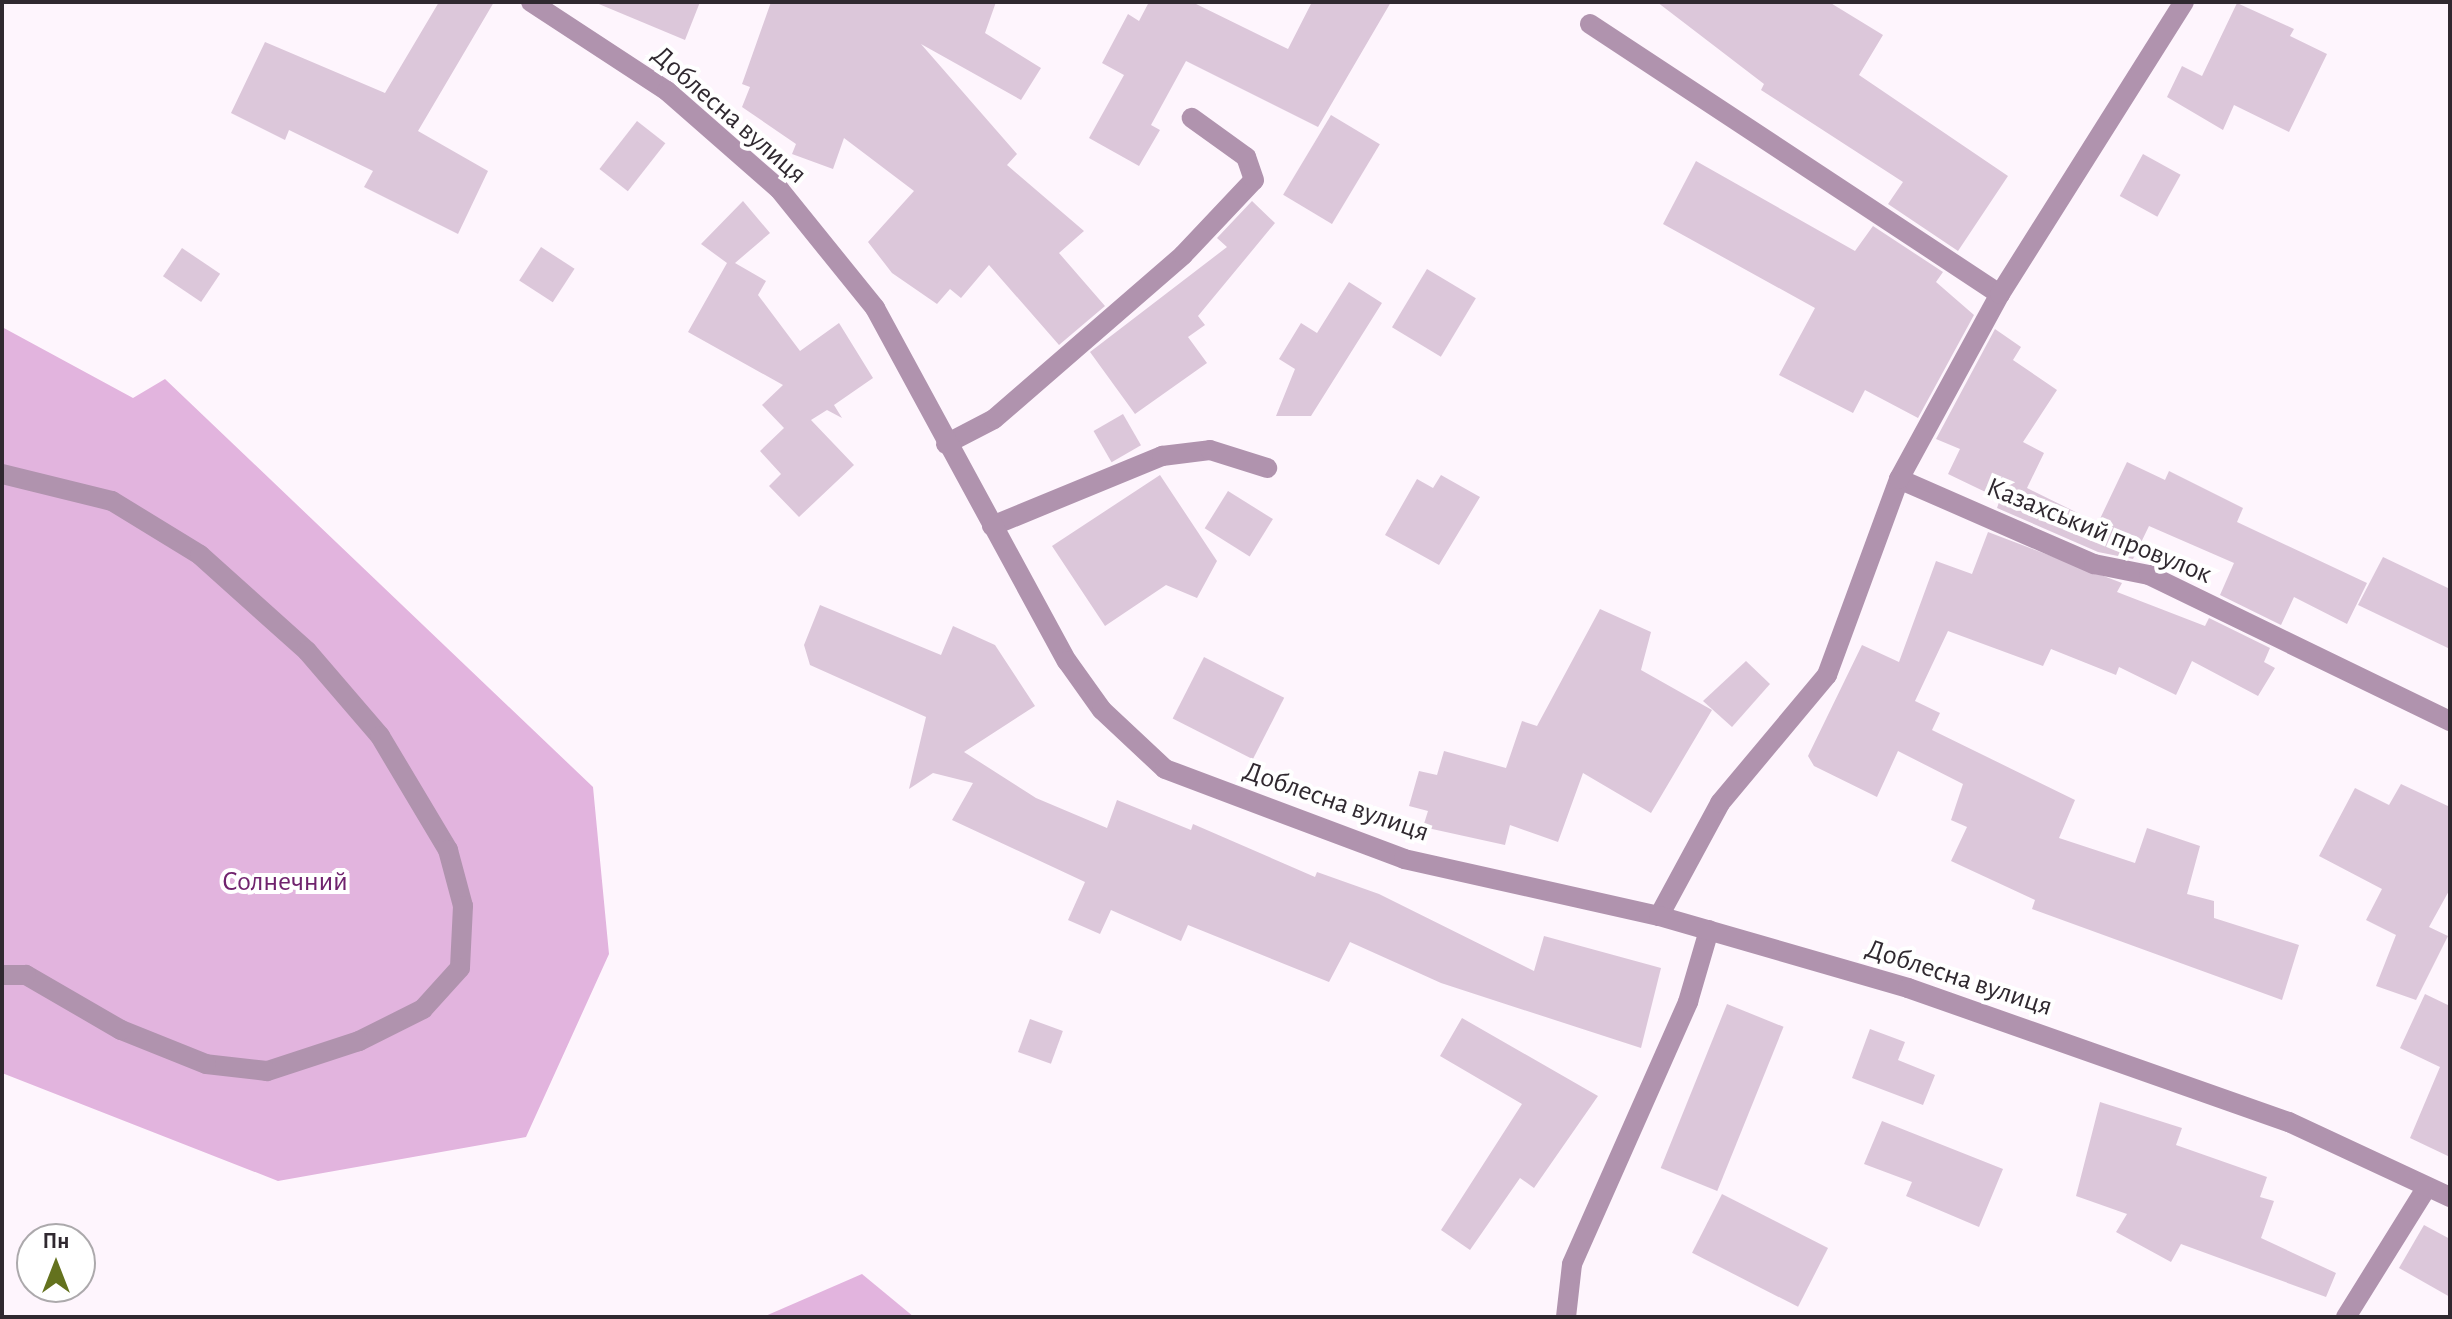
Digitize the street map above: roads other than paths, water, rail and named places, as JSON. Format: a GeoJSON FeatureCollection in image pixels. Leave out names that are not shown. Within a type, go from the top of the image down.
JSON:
{"type":"FeatureCollection","features":[{"type":"Feature","properties":{"kind":"street","name":"Доблесна вулиця"},"geometry":{"type":"LineString","coordinates":[[531,2],[667,91],[779,189],[875,308],[946,444],[1076,673],[1102,710],[1165,769],[1404,859],[1659,916],[1908,988],[2289,1122],[2450,1197]]}},
{"type":"Feature","properties":{"kind":"street"},"geometry":{"type":"LineString","coordinates":[[1659,916],[1720,803],[1827,675],[1899,479],[2000,294],[2184,2]]}},
{"type":"Feature","properties":{"kind":"street"},"geometry":{"type":"LineString","coordinates":[[1590,24],[2000,294]]}},
{"type":"Feature","properties":{"kind":"street"},"geometry":{"type":"LineString","coordinates":[[946,444],[994,419],[1183,255],[1254,180],[1246,157],[1192,118]]}},
{"type":"Feature","properties":{"kind":"street"},"geometry":{"type":"LineString","coordinates":[[992,526],[1162,456],[1210,450],[1267,468]]}},
{"type":"Feature","properties":{"kind":"street"},"geometry":{"type":"LineString","coordinates":[[2,474],[112,501],[200,555],[307,651],[380,736],[448,850],[463,906],[460,968],[423,1009],[359,1041],[267,1071],[206,1064],[121,1030],[26,975],[2,975]]}},
{"type":"Feature","properties":{"kind":"street","name":"Казахський провулок"},"geometry":{"type":"LineString","coordinates":[[1899,479],[2094,564],[2149,575],[2450,721]]}},
{"type":"Feature","properties":{"kind":"street"},"geometry":{"type":"LineString","coordinates":[[1566,1317],[1572,1264],[1688,1002],[1709,930]]}},
{"type":"Feature","properties":{"kind":"street"},"geometry":{"type":"LineString","coordinates":[[2346,1317],[2427,1187]]}},
{"type":"Feature","properties":{"kind":"park label","name":"Солнечний"},"geometry":{"type":"Point","coordinates":[285,882]}}]}
